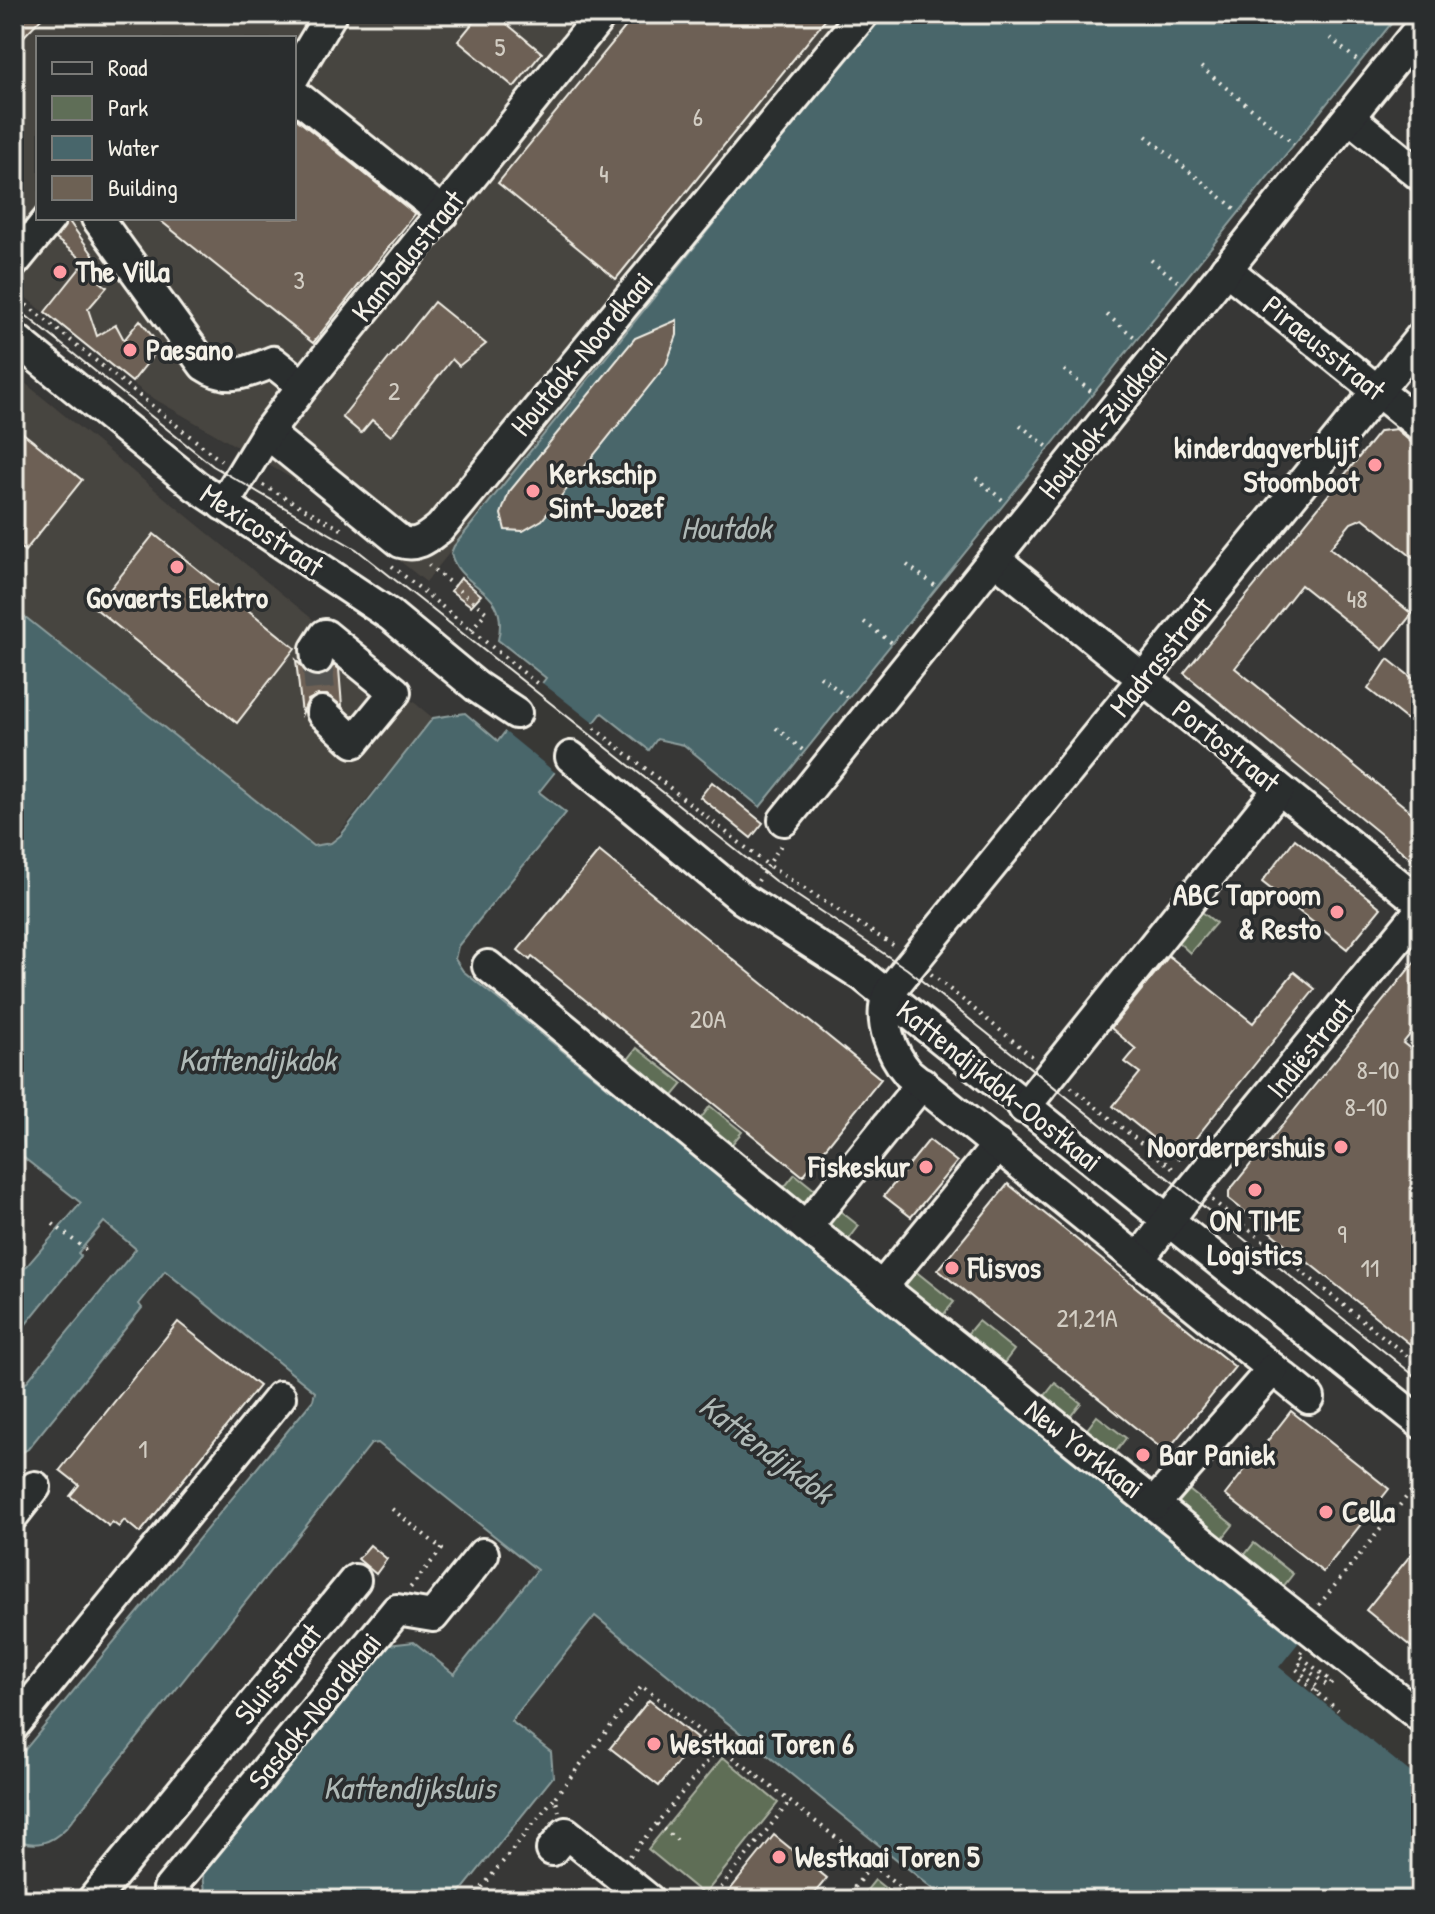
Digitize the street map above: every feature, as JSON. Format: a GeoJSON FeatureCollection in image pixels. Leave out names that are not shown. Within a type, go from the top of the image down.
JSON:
{"type":"FeatureCollection","features":[{"type":"Feature","properties":{"kind":"street"},"geometry":{"type":"LineString","coordinates":[[296,73],[331,14]]}},
{"type":"Feature","properties":{"kind":"street","name":"Kambalastraat"},"geometry":{"type":"LineString","coordinates":[[223,505],[267,433],[303,386],[602,14]]}},
{"type":"Feature","properties":{"kind":"street","name":"Houtdok-Noordkaai"},"geometry":{"type":"LineString","coordinates":[[267,433],[401,542],[412,545],[426,539],[440,528],[863,14]]}},
{"type":"Feature","properties":{"kind":"street","name":"Houtdok-Zuidkaai"},"geometry":{"type":"LineString","coordinates":[[784,820],[1421,27]]}},
{"type":"Feature","properties":{"kind":"street"},"geometry":{"type":"LineString","coordinates":[[296,96],[443,213]]}},
{"type":"Feature","properties":{"kind":"street"},"geometry":{"type":"LineString","coordinates":[[1349,117],[1421,176]]}},
{"type":"Feature","properties":{"kind":"street"},"geometry":{"type":"LineString","coordinates":[[14,262],[48,220]]}},
{"type":"Feature","properties":{"kind":"street"},"geometry":{"type":"LineString","coordinates":[[98,220],[204,365],[217,374],[233,376],[273,362],[303,386]]}},
{"type":"Feature","properties":{"kind":"street","name":"Piraeusstraat"},"geometry":{"type":"LineString","coordinates":[[1226,269],[1421,426]]}},
{"type":"Feature","properties":{"kind":"street","name":"Madrasstraat"},"geometry":{"type":"LineString","coordinates":[[901,977],[1421,337]]}},
{"type":"Feature","properties":{"kind":"street","name":"Mexicostraat"},"geometry":{"type":"LineString","coordinates":[[14,338],[223,505],[359,596],[516,713]]}},
{"type":"Feature","properties":{"kind":"street","name":"Portostraat"},"geometry":{"type":"LineString","coordinates":[[995,559],[1421,903]]}},
{"type":"Feature","properties":{"kind":"street"},"geometry":{"type":"LineString","coordinates":[[322,712],[354,742],[395,692],[321,647],[359,596]]}},
{"type":"Feature","properties":{"kind":"street","name":"Kattendijkdok-Oostkaai"},"geometry":{"type":"LineString","coordinates":[[571,757],[743,899],[901,977],[1024,1108],[1421,1423]]}},
{"type":"Feature","properties":{"kind":"street"},"geometry":{"type":"LineString","coordinates":[[1024,1108],[1279,789]]}},
{"type":"Feature","properties":{"kind":"street","name":"Indiëstraat"},"geometry":{"type":"LineString","coordinates":[[1139,1259],[1421,910]]}},
{"type":"Feature","properties":{"kind":"street","name":"New Yorkkaai"},"geometry":{"type":"LineString","coordinates":[[488,966],[806,1227],[1421,1717]]}},
{"type":"Feature","properties":{"kind":"street"},"geometry":{"type":"LineString","coordinates":[[901,977],[889,1040],[896,1058],[922,1083],[1309,1398]]}},
{"type":"Feature","properties":{"kind":"street"},"geometry":{"type":"LineString","coordinates":[[806,1227],[922,1083]]}},
{"type":"Feature","properties":{"kind":"street"},"geometry":{"type":"LineString","coordinates":[[882,1287],[998,1145]]}},
{"type":"Feature","properties":{"kind":"street"},"geometry":{"type":"LineString","coordinates":[[1154,1504],[1273,1369]]}},
{"type":"Feature","properties":{"kind":"street"},"geometry":{"type":"LineString","coordinates":[[14,1725],[280,1397]]}},
{"type":"Feature","properties":{"kind":"street"},"geometry":{"type":"LineString","coordinates":[[14,1514],[35,1487]]}},
{"type":"Feature","properties":{"kind":"street","name":"Sasdok-Noordkaai"},"geometry":{"type":"LineString","coordinates":[[181,1900],[169,1889],[397,1610],[433,1616],[483,1554]]}},
{"type":"Feature","properties":{"kind":"street","name":"Sluisstraat"},"geometry":{"type":"LineString","coordinates":[[93,1900],[355,1580]]}},
{"type":"Feature","properties":{"kind":"street"},"geometry":{"type":"LineString","coordinates":[[559,1841],[633,1891]]}},
{"type":"Feature","properties":{"kind":"path"},"geometry":{"type":"LineString","coordinates":[[1330,38],[1359,62]]}},
{"type":"Feature","properties":{"kind":"path"},"geometry":{"type":"LineString","coordinates":[[1201,67],[1294,144]]}},
{"type":"Feature","properties":{"kind":"path"},"geometry":{"type":"LineString","coordinates":[[1146,136],[1239,212]]}},
{"type":"Feature","properties":{"kind":"path"},"geometry":{"type":"LineString","coordinates":[[1151,260],[1181,284]]}},
{"type":"Feature","properties":{"kind":"path"},"geometry":{"type":"LineString","coordinates":[[14,295],[242,475],[350,535]]}},
{"type":"Feature","properties":{"kind":"path"},"geometry":{"type":"LineString","coordinates":[[1107,315],[1137,339]]}},
{"type":"Feature","properties":{"kind":"path"},"geometry":{"type":"LineString","coordinates":[[1064,370],[1093,393]]}},
{"type":"Feature","properties":{"kind":"path"},"geometry":{"type":"LineString","coordinates":[[1020,425],[1049,448]]}},
{"type":"Feature","properties":{"kind":"path"},"geometry":{"type":"LineString","coordinates":[[976,478],[1005,502]]}},
{"type":"Feature","properties":{"kind":"path"},"geometry":{"type":"LineString","coordinates":[[437,554],[428,565],[486,612],[471,630]]}},
{"type":"Feature","properties":{"kind":"path"},"geometry":{"type":"LineString","coordinates":[[386,561],[539,685]]}},
{"type":"Feature","properties":{"kind":"path"},"geometry":{"type":"LineString","coordinates":[[907,565],[937,587]]}},
{"type":"Feature","properties":{"kind":"path"},"geometry":{"type":"LineString","coordinates":[[864,622],[892,643]]}},
{"type":"Feature","properties":{"kind":"path"},"geometry":{"type":"LineString","coordinates":[[820,676],[848,698]]}},
{"type":"Feature","properties":{"kind":"path"},"geometry":{"type":"LineString","coordinates":[[594,728],[769,866],[901,977],[1053,1072],[1421,1367]]}},
{"type":"Feature","properties":{"kind":"path"},"geometry":{"type":"LineString","coordinates":[[776,728],[805,752]]}},
{"type":"Feature","properties":{"kind":"path"},"geometry":{"type":"LineString","coordinates":[[743,899],[783,847],[784,820]]}},
{"type":"Feature","properties":{"kind":"path"},"geometry":{"type":"LineString","coordinates":[[53,1224],[86,1250]]}},
{"type":"Feature","properties":{"kind":"path"},"geometry":{"type":"LineString","coordinates":[[1304,1623],[1421,1479]]}},
{"type":"Feature","properties":{"kind":"path"},"geometry":{"type":"LineString","coordinates":[[392,1509],[442,1549],[410,1588],[396,1586]]}},
{"type":"Feature","properties":{"kind":"path"},"geometry":{"type":"LineString","coordinates":[[1299,1655],[1332,1682],[1328,1686],[1300,1664],[1296,1669],[1319,1688],[1316,1692]]}},
{"type":"Feature","properties":{"kind":"path"},"geometry":{"type":"LineString","coordinates":[[1300,1679],[1338,1710]]}},
{"type":"Feature","properties":{"kind":"path"},"geometry":{"type":"LineString","coordinates":[[472,1900],[642,1686],[916,1900]]}},
{"type":"Feature","properties":{"kind":"path"},"geometry":{"type":"LineString","coordinates":[[633,1891],[657,1824],[721,1745]]}},
{"type":"Feature","properties":{"kind":"path"},"geometry":{"type":"LineString","coordinates":[[555,1797],[559,1841]]}},
{"type":"Feature","properties":{"kind":"path"},"geometry":{"type":"LineString","coordinates":[[711,1900],[791,1800]]}},
{"type":"Feature","properties":{"kind":"path"},"geometry":{"type":"LineString","coordinates":[[657,1824],[677,1840]]}},
{"type":"Feature","properties":{"kind":"path"},"geometry":{"type":"LineString","coordinates":[[844,1900],[872,1865]]}},
{"type":"Feature","properties":{"kind":"shaded area"},"geometry":{"type":"Polygon","coordinates":[[[14,14],[882,14],[426,582],[310,489],[146,394],[14,288],[14,14]]]}},
{"type":"Feature","properties":{"kind":"shaded area"},"geometry":{"type":"Polygon","coordinates":[[[14,374],[433,718],[331,843],[312,846],[303,841],[14,608],[14,374]]]}},
{"type":"Feature","properties":{"kind":"green space"},"geometry":{"type":"Polygon","coordinates":[[[1202,912],[1216,923],[1190,953],[1178,942],[1202,912]]]}},
{"type":"Feature","properties":{"kind":"green space"},"geometry":{"type":"Polygon","coordinates":[[[637,1048],[683,1084],[668,1102],[623,1066],[637,1048]]]}},
{"type":"Feature","properties":{"kind":"green space"},"geometry":{"type":"Polygon","coordinates":[[[710,1106],[742,1132],[727,1150],[696,1125],[710,1106]]]}},
{"type":"Feature","properties":{"kind":"green space"},"geometry":{"type":"Polygon","coordinates":[[[795,1174],[821,1195],[807,1213],[781,1191],[795,1174]]]}},
{"type":"Feature","properties":{"kind":"green space"},"geometry":{"type":"Polygon","coordinates":[[[835,1207],[859,1226],[846,1243],[822,1224],[835,1207]]]}},
{"type":"Feature","properties":{"kind":"green space"},"geometry":{"type":"Polygon","coordinates":[[[909,1266],[954,1302],[940,1319],[895,1283],[909,1266]]]}},
{"type":"Feature","properties":{"kind":"green space"},"geometry":{"type":"Polygon","coordinates":[[[978,1321],[1014,1350],[1000,1368],[963,1339],[978,1321]]]}},
{"type":"Feature","properties":{"kind":"green space"},"geometry":{"type":"Polygon","coordinates":[[[1055,1383],[1081,1403],[1066,1422],[1040,1402],[1055,1383]]]}},
{"type":"Feature","properties":{"kind":"green space"},"geometry":{"type":"Polygon","coordinates":[[[1097,1416],[1126,1438],[1111,1458],[1082,1436],[1097,1416]]]}},
{"type":"Feature","properties":{"kind":"green space"},"geometry":{"type":"Polygon","coordinates":[[[1189,1490],[1233,1525],[1218,1544],[1174,1508],[1189,1490]]]}},
{"type":"Feature","properties":{"kind":"green space"},"geometry":{"type":"Polygon","coordinates":[[[1254,1543],[1293,1574],[1279,1592],[1240,1561],[1254,1543]]]}},
{"type":"Feature","properties":{"kind":"green space"},"geometry":{"type":"Polygon","coordinates":[[[723,1757],[778,1803],[704,1895],[648,1849],[723,1757]]]}},
{"type":"Feature","properties":{"kind":"green space"},"geometry":{"type":"Polygon","coordinates":[[[875,1880],[900,1900],[859,1900],[875,1880]]]}},
{"type":"Feature","properties":{"kind":"water","name":"Kattendijkdok"},"geometry":{"type":"Polygon","coordinates":[[[882,14],[1399,14],[760,807],[684,745],[657,739],[649,750],[602,713],[539,792],[566,813],[458,946],[455,959],[463,971],[1421,1740],[1421,1900],[947,1900],[595,1616],[511,1721],[551,1752],[553,1777],[454,1900],[206,1900],[203,1874],[388,1645],[414,1642],[454,1674],[537,1570],[378,1443],[371,1444],[66,1828],[42,1843],[14,1839],[14,1763],[313,1400],[315,1392],[165,1271],[139,1304],[142,1308],[28,1449],[14,1457],[14,1397],[136,1249],[104,1222],[78,1253],[81,1256],[14,1339],[14,1281],[81,1203],[14,1150],[14,608],[313,846],[331,843],[341,835],[433,718],[465,713],[498,741],[546,678],[498,640],[500,622],[497,609],[491,599],[456,565],[451,553],[454,546],[882,14]]]}},
{"type":"Feature","properties":{"kind":"pier"},"geometry":{"type":"Polygon","coordinates":[[[541,682],[596,725],[557,774],[503,730],[541,682]]]}},
{"type":"Feature","properties":{"kind":"pier"},"geometry":{"type":"Polygon","coordinates":[[[1299,1642],[1421,1740],[1421,1781],[1279,1667],[1299,1642]]]}},
{"type":"Feature","properties":{"kind":"building"},"geometry":{"type":"Polygon","coordinates":[[[14,14],[45,14],[14,47],[14,14]]]}},
{"type":"Feature","properties":{"kind":"building"},"geometry":{"type":"Polygon","coordinates":[[[480,14],[495,14],[542,53],[514,87],[458,41],[480,14]]]}},
{"type":"Feature","properties":{"kind":"building"},"geometry":{"type":"Polygon","coordinates":[[[636,14],[830,14],[616,279],[498,183],[636,14]]]}},
{"type":"Feature","properties":{"kind":"building"},"geometry":{"type":"Polygon","coordinates":[[[296,119],[415,214],[313,343],[159,220],[296,220],[296,119]]]}},
{"type":"Feature","properties":{"kind":"building"},"geometry":{"type":"Polygon","coordinates":[[[68,220],[104,270],[101,274],[56,239],[68,220]]]}},
{"type":"Feature","properties":{"kind":"building"},"geometry":{"type":"Polygon","coordinates":[[[81,267],[107,287],[88,309],[97,336],[116,325],[124,340],[140,320],[160,347],[132,382],[45,312],[81,267]]]}},
{"type":"Feature","properties":{"kind":"building"},"geometry":{"type":"Polygon","coordinates":[[[434,302],[486,344],[459,366],[452,359],[391,436],[372,420],[361,433],[342,417],[434,302]]]}},
{"type":"Feature","properties":{"kind":"building","name":"Kerkschip Sint-Jozef"},"geometry":{"type":"Polygon","coordinates":[[[677,320],[677,335],[666,365],[542,520],[523,531],[505,530],[501,514],[509,492],[635,338],[677,320]]]}},
{"type":"Feature","properties":{"kind":"building"},"geometry":{"type":"Polygon","coordinates":[[[14,426],[82,480],[25,551],[14,544],[14,426]]]}},
{"type":"Feature","properties":{"kind":"building"},"geometry":{"type":"Polygon","coordinates":[[[1396,429],[1421,451],[1421,564],[1363,518],[1351,523],[1330,548],[1412,614],[1383,650],[1301,585],[1235,668],[1421,820],[1421,867],[1184,673],[1380,431],[1396,429]]]}},
{"type":"Feature","properties":{"kind":"building"},"geometry":{"type":"Polygon","coordinates":[[[154,534],[295,648],[237,723],[95,608],[154,534]]]}},
{"type":"Feature","properties":{"kind":"building"},"geometry":{"type":"Polygon","coordinates":[[[461,578],[481,595],[471,606],[451,591],[461,578]]]}},
{"type":"Feature","properties":{"kind":"building"},"geometry":{"type":"Polygon","coordinates":[[[1388,659],[1421,685],[1421,731],[1368,689],[1388,659]]]}},
{"type":"Feature","properties":{"kind":"building"},"geometry":{"type":"Polygon","coordinates":[[[296,660],[310,676],[327,674],[334,665],[339,669],[342,706],[327,695],[318,695],[308,700],[302,714],[296,660]]]}},
{"type":"Feature","properties":{"kind":"building"},"geometry":{"type":"Polygon","coordinates":[[[712,782],[763,823],[751,838],[700,797],[712,782]]]}},
{"type":"Feature","properties":{"kind":"building"},"geometry":{"type":"Polygon","coordinates":[[[1295,839],[1381,908],[1347,949],[1262,882],[1295,839]]]}},
{"type":"Feature","properties":{"kind":"building"},"geometry":{"type":"Polygon","coordinates":[[[599,851],[881,1079],[803,1176],[532,957],[530,960],[518,950],[599,851]]]}},
{"type":"Feature","properties":{"kind":"building"},"geometry":{"type":"Polygon","coordinates":[[[1421,954],[1421,1021],[1403,1043],[1421,1057],[1421,1353],[1229,1199],[1229,1191],[1421,954]]]}},
{"type":"Feature","properties":{"kind":"building"},"geometry":{"type":"Polygon","coordinates":[[[1169,956],[1253,1023],[1294,972],[1315,989],[1179,1159],[1113,1106],[1140,1073],[1125,1062],[1136,1049],[1111,1028],[1169,956]]]}},
{"type":"Feature","properties":{"kind":"building"},"geometry":{"type":"Polygon","coordinates":[[[929,1140],[957,1162],[911,1217],[884,1196],[929,1140]]]}},
{"type":"Feature","properties":{"kind":"building"},"geometry":{"type":"Polygon","coordinates":[[[1008,1184],[1235,1367],[1166,1452],[938,1270],[1008,1184]]]}},
{"type":"Feature","properties":{"kind":"building"},"geometry":{"type":"Polygon","coordinates":[[[178,1322],[259,1386],[140,1533],[124,1520],[119,1527],[112,1522],[109,1526],[70,1496],[79,1485],[60,1470],[178,1322]]]}},
{"type":"Feature","properties":{"kind":"building"},"geometry":{"type":"Polygon","coordinates":[[[1291,1411],[1389,1489],[1323,1572],[1225,1495],[1291,1411]]]}},
{"type":"Feature","properties":{"kind":"building"},"geometry":{"type":"Polygon","coordinates":[[[1421,1542],[1421,1655],[1366,1610],[1421,1542]]]}},
{"type":"Feature","properties":{"kind":"building"},"geometry":{"type":"Polygon","coordinates":[[[370,1545],[387,1559],[376,1574],[358,1559],[370,1545]]]}},
{"type":"Feature","properties":{"kind":"building","name":"Westkaai Toren 6"},"geometry":{"type":"Polygon","coordinates":[[[649,1700],[697,1739],[659,1786],[610,1748],[649,1700]]]}},
{"type":"Feature","properties":{"kind":"building","name":"Westkaai Toren 5"},"geometry":{"type":"Polygon","coordinates":[[[774,1835],[827,1878],[809,1900],[722,1900],[774,1835]]]}},
{"type":"Feature","properties":{"kind":"tunnel"},"geometry":{"type":"LineString","coordinates":[[317,659],[322,712]]}},
{"type":"Feature","properties":{"kind":"tram line"},"geometry":{"type":"LineString","coordinates":[[14,306],[213,466],[356,549],[775,881],[907,969],[1421,1381]]}},
{"type":"Feature","properties":{"kind":"place","name":"The Villa"},"geometry":{"type":"Point","coordinates":[60,272]}},
{"type":"Feature","properties":{"kind":"place","name":"Paesano"},"geometry":{"type":"Point","coordinates":[130,350]}},
{"type":"Feature","properties":{"kind":"place","name":"kinderdagverblijf Stoomboot"},"geometry":{"type":"Point","coordinates":[1375,465]}},
{"type":"Feature","properties":{"kind":"place","name":"Kerkschip Sint-Jozef"},"geometry":{"type":"Point","coordinates":[533,491]}},
{"type":"Feature","properties":{"kind":"place","name":"Govaerts Elektro"},"geometry":{"type":"Point","coordinates":[177,567]}},
{"type":"Feature","properties":{"kind":"place","name":"ABC Taproom & Resto"},"geometry":{"type":"Point","coordinates":[1337,912]}},
{"type":"Feature","properties":{"kind":"place","name":"Noorderpershuis"},"geometry":{"type":"Point","coordinates":[1341,1147]}},
{"type":"Feature","properties":{"kind":"place","name":"Fiskeskur"},"geometry":{"type":"Point","coordinates":[926,1167]}},
{"type":"Feature","properties":{"kind":"place","name":"ON TIME Logistics"},"geometry":{"type":"Point","coordinates":[1255,1190]}},
{"type":"Feature","properties":{"kind":"place","name":"Flisvos"},"geometry":{"type":"Point","coordinates":[952,1268]}},
{"type":"Feature","properties":{"kind":"place","name":"Bar Paniek"},"geometry":{"type":"Point","coordinates":[1143,1455]}},
{"type":"Feature","properties":{"kind":"place","name":"Cella"},"geometry":{"type":"Point","coordinates":[1326,1512]}},
{"type":"Feature","properties":{"kind":"place","name":"Westkaai Toren 6"},"geometry":{"type":"Point","coordinates":[654,1744]}},
{"type":"Feature","properties":{"kind":"place","name":"Westkaai Toren 5"},"geometry":{"type":"Point","coordinates":[779,1857]}},
{"type":"Feature","properties":{"kind":"water label","name":"Houtdok"},"geometry":{"type":"Point","coordinates":[726,528]}},
{"type":"Feature","properties":{"kind":"water label","name":"Kattendijksluis"},"geometry":{"type":"Point","coordinates":[409,1788]}}]}
